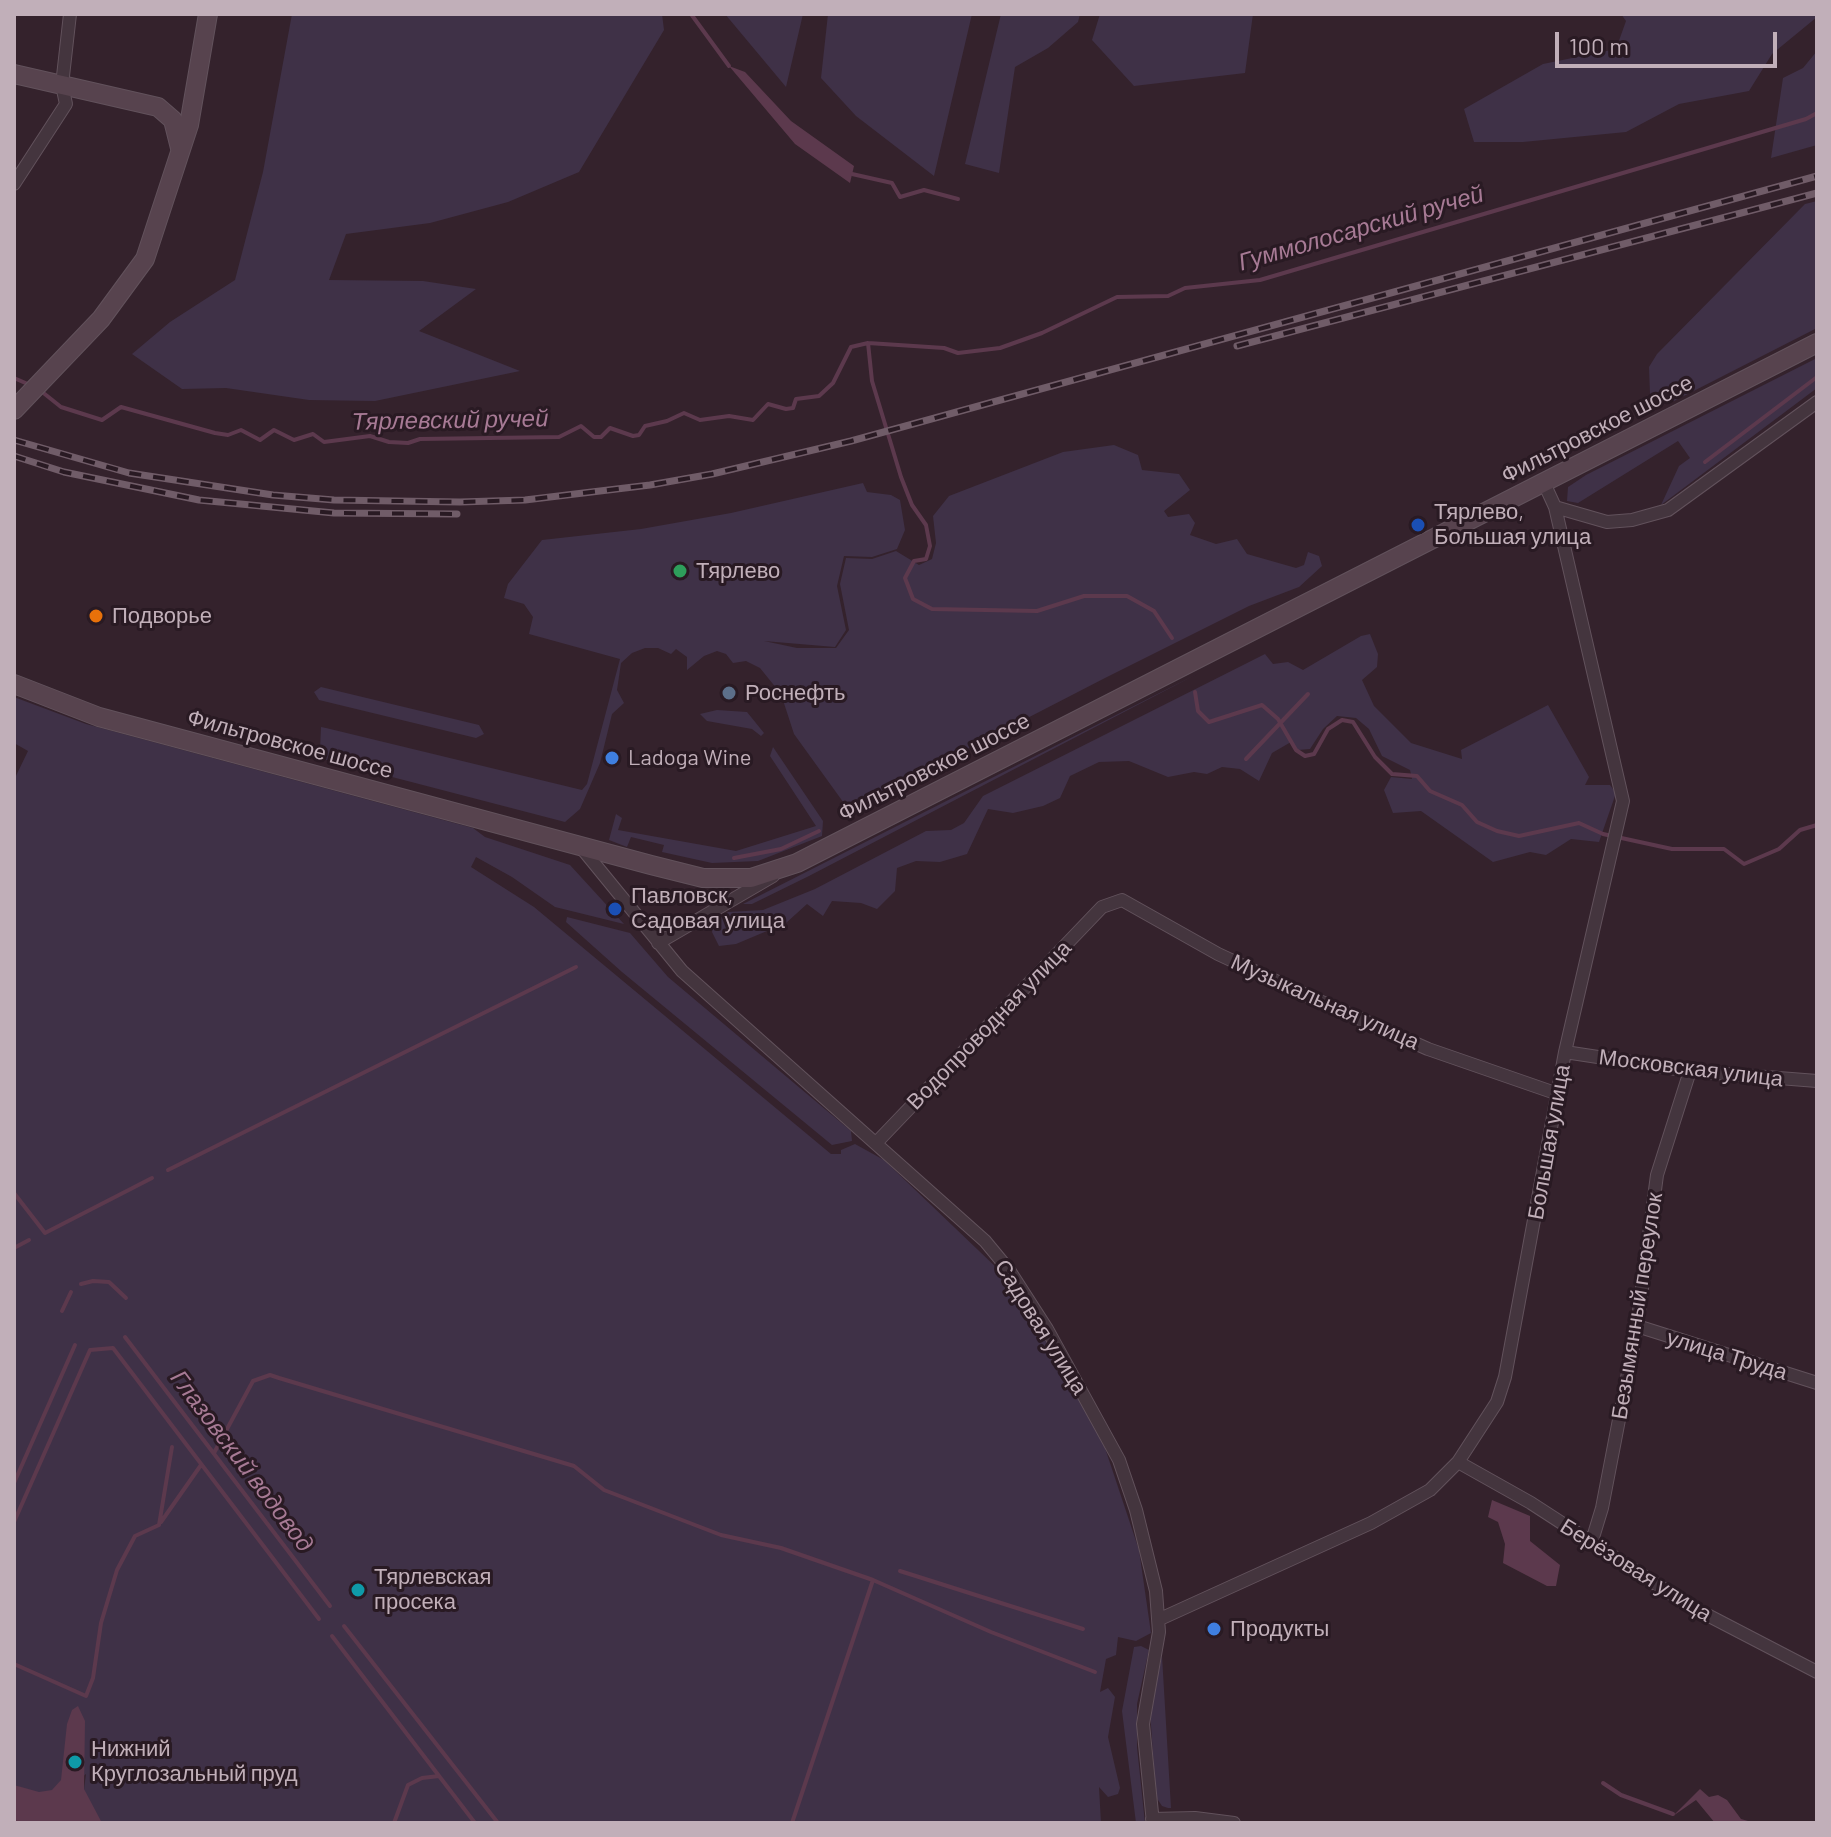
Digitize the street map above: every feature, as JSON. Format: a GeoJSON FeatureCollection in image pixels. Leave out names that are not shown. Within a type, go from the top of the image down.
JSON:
{"type":"FeatureCollection","features":[{"type":"Feature","properties":{"kind":"main road"},"geometry":{"type":"LineString","coordinates":[[16,408],[101,319],[140,268],[163,214],[181,150],[193,103],[208,14]]}},
{"type":"Feature","properties":{"kind":"main road"},"geometry":{"type":"LineString","coordinates":[[14,74],[158,107],[193,103]]}},
{"type":"Feature","properties":{"kind":"main road"},"geometry":{"type":"LineString","coordinates":[[158,107],[173,120],[181,150]]}},
{"type":"Feature","properties":{"kind":"main road","name":"Фильтровское шоссе"},"geometry":{"type":"LineString","coordinates":[[14,684],[99,717],[580,846],[723,880],[751,878],[782,869],[1817,343]]}},
{"type":"Feature","properties":{"kind":"street"},"geometry":{"type":"LineString","coordinates":[[14,184],[66,104],[62,85],[70,14]]}},
{"type":"Feature","properties":{"kind":"street"},"geometry":{"type":"LineString","coordinates":[[1555,507],[1607,522],[1632,520],[1668,510],[1817,402]]}},
{"type":"Feature","properties":{"kind":"street","name":"Большая улица"},"geometry":{"type":"LineString","coordinates":[[1160,1619],[1371,1523],[1430,1490],[1458,1462],[1497,1402],[1506,1373],[1565,1052],[1623,801],[1555,507],[1544,483]]}},
{"type":"Feature","properties":{"kind":"street","name":"Садовая улица"},"geometry":{"type":"LineString","coordinates":[[580,846],[682,971],[985,1241],[1009,1270],[1052,1337],[1119,1460],[1141,1527],[1160,1619],[1143,1705],[1143,1741],[1153,1821]]}},
{"type":"Feature","properties":{"kind":"street"},"geometry":{"type":"LineString","coordinates":[[658,943],[782,869]]}},
{"type":"Feature","properties":{"kind":"street","name":"Музыкальная улица"},"geometry":{"type":"LineString","coordinates":[[1102,907],[1115,900],[1130,902],[1218,954],[1306,995],[1428,1049],[1558,1094]]}},
{"type":"Feature","properties":{"kind":"street","name":"Водопроводная улица"},"geometry":{"type":"LineString","coordinates":[[877,1142],[1102,907]]}},
{"type":"Feature","properties":{"kind":"street","name":"Московская улица"},"geometry":{"type":"LineString","coordinates":[[1565,1052],[1690,1071],[1817,1081]]}},
{"type":"Feature","properties":{"kind":"street","name":"Безымянный переулок"},"geometry":{"type":"LineString","coordinates":[[1591,1544],[1602,1508],[1637,1326],[1657,1175],[1690,1071]]}},
{"type":"Feature","properties":{"kind":"street","name":"улица Труда"},"geometry":{"type":"LineString","coordinates":[[1637,1326],[1817,1383]]}},
{"type":"Feature","properties":{"kind":"street","name":"Берёзовая улица"},"geometry":{"type":"LineString","coordinates":[[1458,1462],[1531,1503],[1690,1606],[1814,1671]]}},
{"type":"Feature","properties":{"kind":"street"},"geometry":{"type":"LineString","coordinates":[[1814,1671],[1817,1656]]}},
{"type":"Feature","properties":{"kind":"street"},"geometry":{"type":"LineString","coordinates":[[1153,1821],[1195,1818],[1234,1823]]}},
{"type":"Feature","properties":{"kind":"shaded area"},"geometry":{"type":"Polygon","coordinates":[[[292,14],[662,14],[664,30],[579,172],[508,202],[430,223],[346,234],[329,280],[423,281],[476,289],[419,331],[520,371],[375,401],[309,400],[226,388],[182,389],[132,354],[170,322],[235,280],[263,172],[292,14]]]}},
{"type":"Feature","properties":{"kind":"shaded area"},"geometry":{"type":"Polygon","coordinates":[[[725,14],[803,14],[786,87],[725,14]]]}},
{"type":"Feature","properties":{"kind":"shaded area"},"geometry":{"type":"Polygon","coordinates":[[[828,14],[972,14],[934,176],[856,116],[821,78],[828,14]]]}},
{"type":"Feature","properties":{"kind":"shaded area"},"geometry":{"type":"Polygon","coordinates":[[[1001,14],[1080,14],[1078,22],[1048,48],[1015,67],[999,173],[965,164],[1001,14]]]}},
{"type":"Feature","properties":{"kind":"shaded area"},"geometry":{"type":"Polygon","coordinates":[[[1100,14],[1253,14],[1245,73],[1134,86],[1092,40],[1100,14]]]}},
{"type":"Feature","properties":{"kind":"shaded area"},"geometry":{"type":"Polygon","coordinates":[[[1621,14],[1817,14],[1817,17],[1772,54],[1749,91],[1679,104],[1626,132],[1523,142],[1474,142],[1464,109],[1543,64],[1616,49],[1626,21],[1621,14]]]}},
{"type":"Feature","properties":{"kind":"shaded area"},"geometry":{"type":"Polygon","coordinates":[[[1817,51],[1817,145],[1771,158],[1783,78],[1803,68],[1817,51]]]}},
{"type":"Feature","properties":{"kind":"shaded area"},"geometry":{"type":"Polygon","coordinates":[[[729,66],[745,72],[791,121],[854,166],[850,183],[795,144],[729,66]]]}},
{"type":"Feature","properties":{"kind":"shaded area"},"geometry":{"type":"Polygon","coordinates":[[[1817,201],[1817,328],[1674,401],[1666,402],[1650,394],[1649,367],[1657,354],[1805,204],[1817,201]]]}},
{"type":"Feature","properties":{"kind":"shaded area"},"geometry":{"type":"Polygon","coordinates":[[[1817,358],[1817,388],[1661,505],[1679,466],[1690,458],[1678,441],[1578,503],[1567,501],[1568,487],[1586,475],[1817,358]]]}},
{"type":"Feature","properties":{"kind":"shaded area"},"geometry":{"type":"Polygon","coordinates":[[[1114,445],[1138,455],[1142,470],[1179,474],[1190,490],[1164,511],[1168,517],[1189,514],[1195,523],[1190,535],[1216,544],[1237,539],[1247,554],[1296,568],[1304,565],[1308,552],[1319,556],[1322,566],[1299,587],[1249,606],[1105,678],[882,793],[864,807],[846,806],[794,734],[781,694],[760,668],[746,661],[733,663],[726,654],[717,651],[704,656],[687,670],[687,657],[676,649],[671,654],[658,648],[645,648],[632,653],[621,663],[617,690],[624,703],[612,714],[600,763],[580,809],[565,822],[323,759],[317,751],[320,750],[321,727],[582,790],[587,784],[620,659],[529,634],[533,617],[524,604],[504,598],[508,584],[542,540],[641,529],[731,513],[863,483],[867,492],[891,495],[900,500],[905,530],[897,549],[872,557],[844,556],[837,586],[846,630],[835,647],[764,641],[797,648],[836,648],[849,630],[840,584],[846,558],[872,559],[896,551],[919,565],[932,559],[936,543],[933,516],[949,496],[1063,452],[1114,445]]]}},
{"type":"Feature","properties":{"kind":"shaded area"},"geometry":{"type":"Polygon","coordinates":[[[1370,634],[1378,654],[1377,667],[1362,680],[1374,706],[1411,743],[1462,759],[1461,750],[1548,705],[1589,777],[1585,785],[1610,785],[1616,793],[1599,842],[1571,839],[1546,855],[1530,852],[1493,862],[1421,811],[1393,813],[1384,790],[1391,777],[1412,779],[1410,770],[1382,756],[1369,729],[1356,718],[1337,716],[1323,729],[1310,749],[1298,750],[1291,742],[1272,753],[1259,781],[1240,769],[1222,767],[1207,774],[1194,772],[1168,777],[1129,761],[1099,762],[1070,776],[1060,798],[1043,806],[1013,813],[988,809],[967,854],[940,862],[916,861],[897,868],[895,891],[877,909],[861,903],[832,901],[823,916],[807,904],[786,923],[736,944],[719,946],[712,932],[714,923],[728,912],[763,910],[815,889],[926,831],[951,830],[964,823],[983,796],[1265,654],[1273,664],[1288,662],[1303,670],[1361,636],[1370,634]]]}},
{"type":"Feature","properties":{"kind":"shaded area"},"geometry":{"type":"Polygon","coordinates":[[[1199,673],[809,876],[752,904],[743,904],[1199,673]]]}},
{"type":"Feature","properties":{"kind":"shaded area"},"geometry":{"type":"Polygon","coordinates":[[[321,687],[479,725],[484,734],[476,738],[319,700],[314,692],[321,687]]]}},
{"type":"Feature","properties":{"kind":"shaded area"},"geometry":{"type":"Polygon","coordinates":[[[14,697],[86,724],[473,828],[485,837],[570,865],[624,924],[555,907],[476,857],[471,867],[534,907],[831,1154],[841,1154],[841,1150],[855,1144],[884,1160],[1001,1272],[1052,1350],[1105,1448],[1139,1550],[1151,1633],[1136,1641],[1118,1637],[1116,1655],[1106,1659],[1100,1692],[1108,1688],[1115,1697],[1108,1737],[1120,1788],[1118,1794],[1108,1797],[1099,1787],[1101,1823],[91,1823],[84,1789],[86,1774],[64,1792],[32,1792],[14,1785],[14,780],[28,751],[14,743],[14,697]]]}},
{"type":"Feature","properties":{"kind":"shaded area"},"geometry":{"type":"Polygon","coordinates":[[[717,710],[747,712],[764,733],[761,736],[752,729],[707,721],[700,714],[717,710]]]}},
{"type":"Feature","properties":{"kind":"shaded area"},"geometry":{"type":"Polygon","coordinates":[[[773,747],[823,821],[822,836],[758,861],[712,863],[662,852],[664,845],[631,837],[627,847],[609,840],[616,814],[622,818],[618,830],[736,851],[816,826],[770,756],[773,747]]]}},
{"type":"Feature","properties":{"kind":"shaded area"},"geometry":{"type":"Polygon","coordinates":[[[567,917],[630,933],[668,977],[851,1131],[852,1141],[832,1145],[622,972],[566,922],[567,917]]]}},
{"type":"Feature","properties":{"kind":"shaded area"},"geometry":{"type":"Polygon","coordinates":[[[1492,1500],[1530,1516],[1530,1541],[1560,1565],[1556,1586],[1547,1586],[1503,1563],[1505,1544],[1498,1522],[1488,1517],[1492,1500]]]}},
{"type":"Feature","properties":{"kind":"shaded area"},"geometry":{"type":"Polygon","coordinates":[[[1134,1647],[1149,1650],[1137,1704],[1137,1747],[1145,1823],[1136,1823],[1122,1711],[1134,1647]]]}},
{"type":"Feature","properties":{"kind":"shaded area"},"geometry":{"type":"Polygon","coordinates":[[[1162,1656],[1171,1808],[1162,1806],[1156,1797],[1150,1711],[1162,1656]]]}},
{"type":"Feature","properties":{"kind":"shaded area","name":"Нижний Круглозальный пруд"},"geometry":{"type":"Polygon","coordinates":[[[78,1706],[85,1721],[84,1789],[102,1823],[14,1823],[14,1785],[39,1792],[52,1790],[61,1780],[67,1724],[72,1710],[78,1706]]]}},
{"type":"Feature","properties":{"kind":"shaded area"},"geometry":{"type":"Polygon","coordinates":[[[1700,1789],[1709,1797],[1718,1795],[1727,1800],[1741,1819],[1755,1823],[1715,1823],[1696,1800],[1673,1816],[1700,1789]]]}},
{"type":"Feature","properties":{"kind":"waterway"},"geometry":{"type":"LineString","coordinates":[[691,14],[729,66]]}},
{"type":"Feature","properties":{"kind":"waterway","name":"Гуммолосарский ручей"},"geometry":{"type":"LineString","coordinates":[[41,391],[61,407],[102,420],[121,407],[215,433],[228,435],[241,430],[260,440],[274,430],[294,440],[313,434],[324,442],[370,436],[389,442],[408,443],[420,439],[559,437],[581,426],[594,437],[601,437],[610,428],[633,436],[639,435],[645,426],[684,413],[700,420],[729,416],[753,420],[768,404],[793,408],[796,399],[819,396],[833,383],[851,347],[868,343],[944,348],[958,353],[1000,348],[1042,333],[1117,297],[1168,296],[1185,288],[1260,280],[1806,119],[1817,113]]}},
{"type":"Feature","properties":{"kind":"waterway"},"geometry":{"type":"LineString","coordinates":[[852,174],[892,183],[900,197],[924,190],[958,199]]}},
{"type":"Feature","properties":{"kind":"waterway","name":"Тярлевский ручей"},"geometry":{"type":"LineString","coordinates":[[868,343],[872,381],[901,477],[912,505],[926,525],[930,546],[926,559],[914,561],[905,578],[913,599],[932,609],[1037,611],[1084,596],[1127,596],[1154,611],[1172,638]]}},
{"type":"Feature","properties":{"kind":"waterway"},"geometry":{"type":"LineString","coordinates":[[1705,462],[1817,377]]}},
{"type":"Feature","properties":{"kind":"waterway","name":"Тярлевский ручей"},"geometry":{"type":"LineString","coordinates":[[14,378],[30,385]]}},
{"type":"Feature","properties":{"kind":"waterway","name":"Тярлевский ручей"},"geometry":{"type":"LineString","coordinates":[[1195,692],[1198,711],[1209,722],[1262,705],[1278,719],[1296,750],[1305,756],[1314,754],[1328,729],[1342,720],[1353,722],[1375,757],[1392,774],[1417,776],[1430,791],[1462,805],[1477,822],[1519,836],[1579,823],[1603,834],[1672,849],[1724,849],[1744,864],[1779,849],[1800,830],[1817,825]]}},
{"type":"Feature","properties":{"kind":"waterway"},"geometry":{"type":"LineString","coordinates":[[1246,759],[1308,694]]}},
{"type":"Feature","properties":{"kind":"waterway"},"geometry":{"type":"LineString","coordinates":[[734,858],[781,849],[819,831]]}},
{"type":"Feature","properties":{"kind":"waterway"},"geometry":{"type":"LineString","coordinates":[[168,1170],[576,967]]}},
{"type":"Feature","properties":{"kind":"waterway"},"geometry":{"type":"LineString","coordinates":[[14,1193],[45,1233],[152,1178]]}},
{"type":"Feature","properties":{"kind":"waterway"},"geometry":{"type":"LineString","coordinates":[[14,1248],[29,1240]]}},
{"type":"Feature","properties":{"kind":"waterway"},"geometry":{"type":"LineString","coordinates":[[81,1284],[109,1282],[126,1298]]}},
{"type":"Feature","properties":{"kind":"waterway"},"geometry":{"type":"LineString","coordinates":[[62,1311],[71,1292]]}},
{"type":"Feature","properties":{"kind":"waterway","name":"Глазовский водовод"},"geometry":{"type":"LineString","coordinates":[[125,1337],[330,1606]]}},
{"type":"Feature","properties":{"kind":"waterway"},"geometry":{"type":"LineString","coordinates":[[14,1483],[75,1345]]}},
{"type":"Feature","properties":{"kind":"waterway"},"geometry":{"type":"LineString","coordinates":[[14,1522],[90,1350],[113,1348],[319,1619]]}},
{"type":"Feature","properties":{"kind":"waterway"},"geometry":{"type":"LineString","coordinates":[[214,1453],[253,1381],[270,1375],[574,1466],[604,1490],[721,1535],[781,1548],[873,1580],[991,1632],[1095,1672]]}},
{"type":"Feature","properties":{"kind":"waterway"},"geometry":{"type":"LineString","coordinates":[[14,1664],[86,1696],[93,1678],[101,1623],[117,1570],[135,1536],[159,1525],[172,1447]]}},
{"type":"Feature","properties":{"kind":"waterway"},"geometry":{"type":"LineString","coordinates":[[161,1522],[201,1465]]}},
{"type":"Feature","properties":{"kind":"waterway"},"geometry":{"type":"LineString","coordinates":[[900,1571],[1083,1629]]}},
{"type":"Feature","properties":{"kind":"waterway"},"geometry":{"type":"LineString","coordinates":[[792,1823],[873,1580]]}},
{"type":"Feature","properties":{"kind":"waterway","name":"Глазовский водовод"},"geometry":{"type":"LineString","coordinates":[[344,1626],[498,1823]]}},
{"type":"Feature","properties":{"kind":"waterway"},"geometry":{"type":"LineString","coordinates":[[332,1636],[475,1823]]}},
{"type":"Feature","properties":{"kind":"waterway"},"geometry":{"type":"LineString","coordinates":[[394,1823],[408,1785],[422,1778],[439,1776]]}},
{"type":"Feature","properties":{"kind":"waterway"},"geometry":{"type":"LineString","coordinates":[[1603,1783],[1621,1795],[1673,1814]]}},
{"type":"Feature","properties":{"kind":"railway"},"geometry":{"type":"LineString","coordinates":[[14,440],[129,473],[273,495],[334,500],[525,500],[650,485],[712,474],[851,441],[1817,176]]}},
{"type":"Feature","properties":{"kind":"railway"},"geometry":{"type":"LineString","coordinates":[[1237,346],[1817,193]]}},
{"type":"Feature","properties":{"kind":"railway"},"geometry":{"type":"LineString","coordinates":[[14,456],[64,472],[199,500],[334,513],[457,514]]}},
{"type":"Feature","properties":{"kind":"place","name":"Тярлево, Большая улица"},"geometry":{"type":"Point","coordinates":[1418,525]}},
{"type":"Feature","properties":{"kind":"place","name":"Тярлево"},"geometry":{"type":"Point","coordinates":[680,571]}},
{"type":"Feature","properties":{"kind":"place","name":"Подворье"},"geometry":{"type":"Point","coordinates":[96,616]}},
{"type":"Feature","properties":{"kind":"place","name":"Роснефть"},"geometry":{"type":"Point","coordinates":[729,693]}},
{"type":"Feature","properties":{"kind":"place","name":"Ladoga Wine"},"geometry":{"type":"Point","coordinates":[612,758]}},
{"type":"Feature","properties":{"kind":"place","name":"Павловск, Садовая улица"},"geometry":{"type":"Point","coordinates":[615,909]}},
{"type":"Feature","properties":{"kind":"place","name":"Тярлевская просека"},"geometry":{"type":"Point","coordinates":[358,1590]}},
{"type":"Feature","properties":{"kind":"place","name":"Продукты"},"geometry":{"type":"Point","coordinates":[1214,1629]}},
{"type":"Feature","properties":{"kind":"place","name":"Нижний Круглозальный пруд"},"geometry":{"type":"Point","coordinates":[75,1762]}}]}
